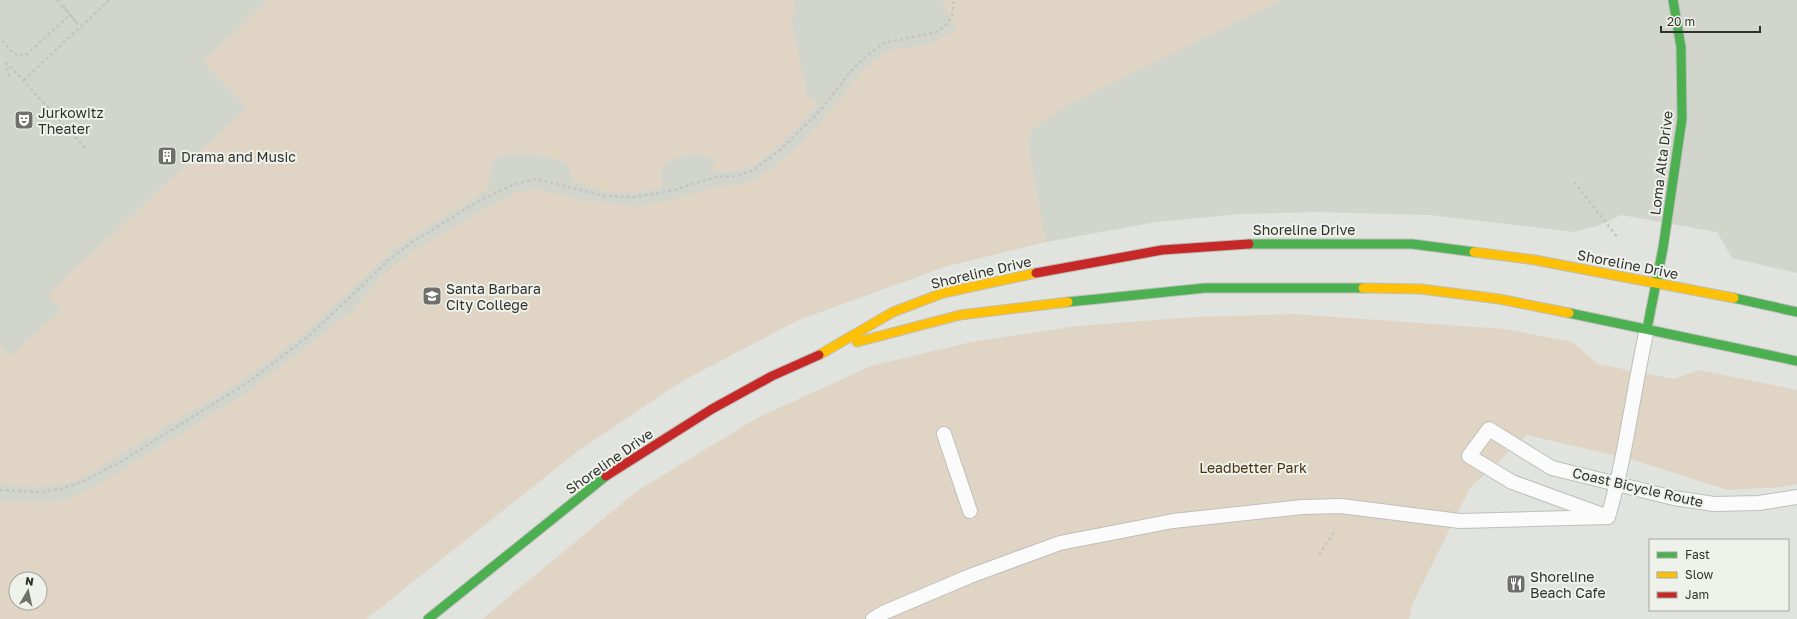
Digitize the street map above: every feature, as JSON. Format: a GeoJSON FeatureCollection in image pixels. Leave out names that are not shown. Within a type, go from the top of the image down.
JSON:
{"type":"FeatureCollection","features":[{"type":"Feature","properties":{"kind":"main road","name":"Loma Alta Drive"},"geometry":{"type":"LineString","coordinates":[[1646,329],[1665,240],[1682,119],[1680,47],[1673,0]]}},
{"type":"Feature","properties":{"kind":"main road","name":"Shoreline Drive"},"geometry":{"type":"LineString","coordinates":[[824,353],[893,312],[943,293],[1019,276],[1162,250],[1240,244],[1412,244],[1535,260],[1797,312]]}},
{"type":"Feature","properties":{"kind":"main road","name":"Shoreline Drive"},"geometry":{"type":"LineString","coordinates":[[428,619],[606,476],[712,409],[772,376],[824,353],[884,334],[960,315],[1098,298],[1205,288],[1321,287],[1421,289],[1499,299],[1797,361]]}},
{"type":"Feature","properties":{"kind":"lane"},"geometry":{"type":"LineString","coordinates":[[873,619],[883,613],[970,576],[1060,543],[1173,521],[1302,507],[1341,506],[1460,521],[1608,517],[1618,485],[1646,329]]}},
{"type":"Feature","properties":{"kind":"lane","name":"Coast Bicycle Route"},"geometry":{"type":"LineString","coordinates":[[1608,517],[1512,482],[1469,456],[1489,429],[1552,468],[1674,498],[1714,504],[1760,503],[1797,497]]}},
{"type":"Feature","properties":{"kind":"lane"},"geometry":{"type":"LineString","coordinates":[[944,434],[970,511]]}},
{"type":"Feature","properties":{"kind":"path"},"geometry":{"type":"LineString","coordinates":[[57,0],[78,24],[63,6]]}},
{"type":"Feature","properties":{"kind":"path"},"geometry":{"type":"LineString","coordinates":[[0,490],[41,492],[60,489],[77,484],[122,461],[250,381],[311,334],[390,259],[412,242],[482,200],[515,184],[537,179],[605,196],[635,197],[674,190],[715,177],[737,176],[752,171],[780,150],[819,112],[852,70],[866,56],[884,43],[937,32],[946,25],[952,16],[954,0]]}},
{"type":"Feature","properties":{"kind":"path"},"geometry":{"type":"LineString","coordinates":[[24,80],[107,1]]}},
{"type":"Feature","properties":{"kind":"path"},"geometry":{"type":"LineString","coordinates":[[2,42],[14,54],[25,56],[70,15]]}},
{"type":"Feature","properties":{"kind":"path"},"geometry":{"type":"LineString","coordinates":[[9,77],[6,62],[86,149]]}},
{"type":"Feature","properties":{"kind":"path"},"geometry":{"type":"LineString","coordinates":[[1574,182],[1618,238]]}},
{"type":"Feature","properties":{"kind":"shaded area","name":"Santa Barbara City College"},"geometry":{"type":"Polygon","coordinates":[[[0,0],[1797,0],[1797,273],[1732,258],[1717,232],[1621,215],[1600,225],[1575,232],[1430,215],[1317,212],[1240,214],[1156,222],[1046,242],[947,266],[798,320],[682,381],[579,450],[366,619],[0,619],[0,0]]]}},
{"type":"Feature","properties":{"kind":"green space"},"geometry":{"type":"Polygon","coordinates":[[[268,0],[796,0],[792,22],[807,96],[819,104],[782,142],[761,160],[751,166],[738,171],[713,172],[711,168],[716,162],[711,158],[704,155],[686,155],[670,161],[664,166],[661,172],[663,187],[647,190],[622,193],[606,192],[594,189],[571,181],[572,177],[568,166],[562,162],[543,156],[520,154],[500,156],[493,159],[488,189],[399,245],[296,340],[247,377],[87,475],[66,483],[33,487],[0,483],[0,345],[10,356],[61,311],[48,294],[247,108],[203,61],[268,0]]]}},
{"type":"Feature","properties":{"kind":"green space"},"geometry":{"type":"Polygon","coordinates":[[[942,0],[1281,0],[1067,105],[1034,128],[1027,139],[1046,242],[947,266],[798,320],[682,381],[579,450],[366,619],[0,619],[0,501],[40,502],[64,500],[85,492],[109,478],[245,394],[351,312],[384,274],[410,253],[489,206],[520,191],[539,190],[574,198],[634,207],[679,198],[709,188],[753,181],[774,167],[808,137],[864,69],[888,51],[929,44],[957,29],[942,0]]]}},
{"type":"Feature","properties":{"kind":"green space","name":"Leadbetter Park"},"geometry":{"type":"Polygon","coordinates":[[[1293,314],[1505,329],[1572,342],[1598,364],[1674,379],[1700,370],[1797,390],[1797,484],[1783,487],[1728,490],[1630,459],[1527,435],[1470,488],[1412,605],[1409,619],[482,619],[637,491],[757,418],[871,366],[971,342],[1077,326],[1195,317],[1293,314]]]}},
{"type":"Feature","properties":{"kind":"traffic: fast"},"geometry":{"type":"LineString","coordinates":[[1647,329],[1663,248],[1682,119],[1681,47],[1673,0]]}},
{"type":"Feature","properties":{"kind":"traffic: fast"},"geometry":{"type":"LineString","coordinates":[[1249,244],[1412,244],[1474,252]]}},
{"type":"Feature","properties":{"kind":"traffic: fast"},"geometry":{"type":"LineString","coordinates":[[1068,302],[1205,288],[1363,288]]}},
{"type":"Feature","properties":{"kind":"traffic: fast"},"geometry":{"type":"LineString","coordinates":[[1734,298],[1797,312]]}},
{"type":"Feature","properties":{"kind":"traffic: fast"},"geometry":{"type":"LineString","coordinates":[[1569,313],[1797,361]]}},
{"type":"Feature","properties":{"kind":"traffic: fast"},"geometry":{"type":"LineString","coordinates":[[428,619],[606,476]]}},
{"type":"Feature","properties":{"kind":"traffic: slow"},"geometry":{"type":"LineString","coordinates":[[1474,252],[1535,260],[1734,298]]}},
{"type":"Feature","properties":{"kind":"traffic: slow"},"geometry":{"type":"LineString","coordinates":[[819,355],[893,312],[943,293],[1036,273]]}},
{"type":"Feature","properties":{"kind":"traffic: slow"},"geometry":{"type":"LineString","coordinates":[[1363,288],[1421,289],[1499,299],[1569,313]]}},
{"type":"Feature","properties":{"kind":"traffic: slow"},"geometry":{"type":"LineString","coordinates":[[857,342],[960,315],[1068,302]]}},
{"type":"Feature","properties":{"kind":"traffic: jam"},"geometry":{"type":"LineString","coordinates":[[1036,273],[1162,250],[1249,244]]}},
{"type":"Feature","properties":{"kind":"traffic: jam"},"geometry":{"type":"LineString","coordinates":[[606,476],[712,409],[772,376],[819,355]]}},
{"type":"Feature","properties":{"kind":"place","name":"Jurkowitz Theater"},"geometry":{"type":"Point","coordinates":[24,120]}},
{"type":"Feature","properties":{"kind":"place","name":"Drama and Music"},"geometry":{"type":"Point","coordinates":[167,156]}},
{"type":"Feature","properties":{"kind":"place","name":"Santa Barbara City College"},"geometry":{"type":"Point","coordinates":[432,296]}},
{"type":"Feature","properties":{"kind":"place","name":"Shoreline Beach Cafe"},"geometry":{"type":"Point","coordinates":[1516,584]}}]}
